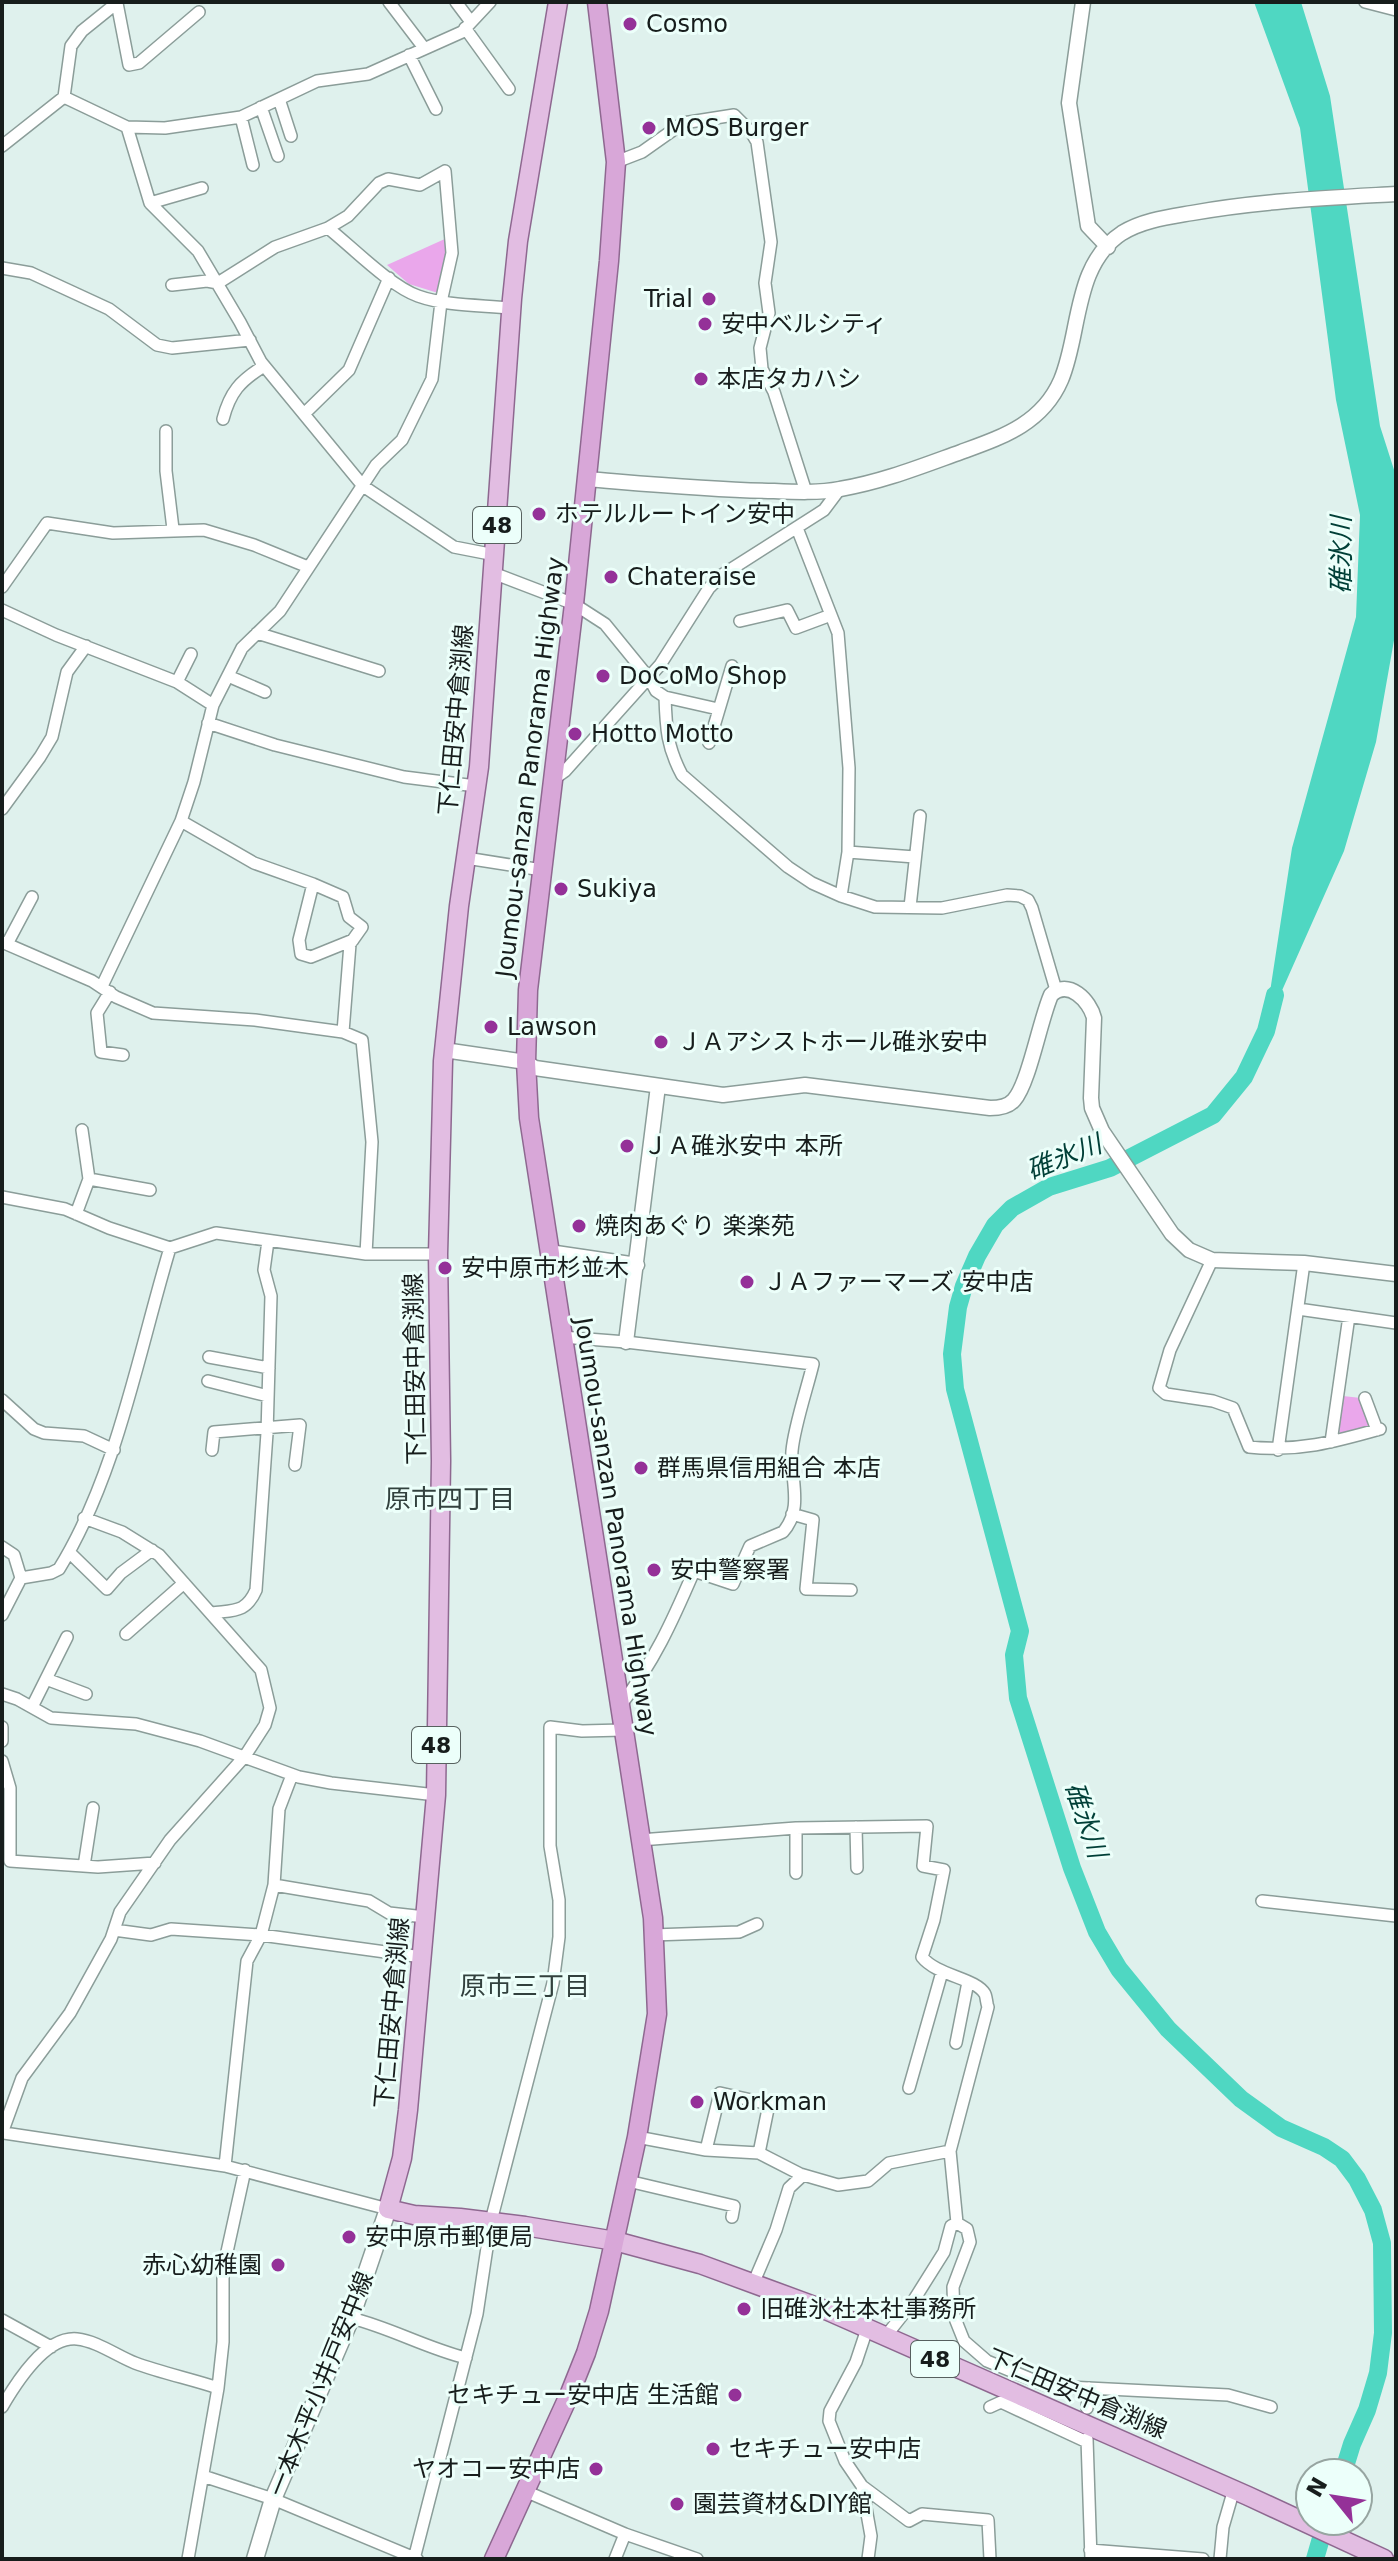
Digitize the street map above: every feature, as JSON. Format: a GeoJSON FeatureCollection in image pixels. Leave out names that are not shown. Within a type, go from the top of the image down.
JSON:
{"type":"FeatureCollection","features":[{"type":"Feature","properties":{"kind":"highway","name":"Joumou-sanzan Panorama Highway"},"geometry":{"type":"LineString","coordinates":[[494,2559],[586,2353],[599,2311],[637,2137],[657,2014],[653,1935],[640,1840],[529,1118],[526,1062],[528,990],[574,604],[616,162],[597,2]]}},
{"type":"Feature","properties":{"kind":"main road","name":"下仁田安中倉渕線"},"geometry":{"type":"LineString","coordinates":[[558,2],[518,241],[476,786],[450,979],[444,1050],[438,1254],[441,1461],[436,1795],[418,2014],[402,2158],[388,2209],[414,2215],[491,2221],[615,2241],[700,2264],[828,2311],[1241,2492]]}},
{"type":"Feature","properties":{"kind":"main road","name":"一本木平小井戸安中線"},"geometry":{"type":"LineString","coordinates":[[255,2559],[273,2499],[351,2318],[388,2209]]}},
{"type":"Feature","properties":{"kind":"main road","name":"48"},"geometry":{"type":"LineString","coordinates":[[1241,2492],[1384,2559]]}},
{"type":"Feature","properties":{"kind":"street"},"geometry":{"type":"LineString","coordinates":[[2,146],[64,97],[71,46],[82,31],[117,2],[129,65],[139,63],[199,12]]}},
{"type":"Feature","properties":{"kind":"street"},"geometry":{"type":"LineString","coordinates":[[389,2],[424,48]]}},
{"type":"Feature","properties":{"kind":"street"},"geometry":{"type":"LineString","coordinates":[[456,2],[509,89]]}},
{"type":"Feature","properties":{"kind":"street"},"geometry":{"type":"LineString","coordinates":[[64,97],[127,127],[165,128],[241,117],[317,81],[368,74],[462,32],[490,2]]}},
{"type":"Feature","properties":{"kind":"street"},"geometry":{"type":"LineString","coordinates":[[1083,2],[1069,103],[1088,226],[1108,247]]}},
{"type":"Feature","properties":{"kind":"street"},"geometry":{"type":"LineString","coordinates":[[1365,2],[1396,10]]}},
{"type":"Feature","properties":{"kind":"street"},"geometry":{"type":"LineString","coordinates":[[409,55],[436,109]]}},
{"type":"Feature","properties":{"kind":"street"},"geometry":{"type":"LineString","coordinates":[[279,99],[291,136]]}},
{"type":"Feature","properties":{"kind":"street"},"geometry":{"type":"LineString","coordinates":[[261,107],[278,156]]}},
{"type":"Feature","properties":{"kind":"street"},"geometry":{"type":"LineString","coordinates":[[616,162],[642,152],[683,123],[734,115],[757,142],[771,242],[765,283],[769,313],[760,348],[762,369],[774,392],[806,492]]}},
{"type":"Feature","properties":{"kind":"street"},"geometry":{"type":"LineString","coordinates":[[241,117],[253,165]]}},
{"type":"Feature","properties":{"kind":"street"},"geometry":{"type":"LineString","coordinates":[[127,127],[150,203],[198,251],[264,366],[363,486],[454,547],[574,604],[605,624],[656,691],[665,697],[718,709]]}},
{"type":"Feature","properties":{"kind":"street"},"geometry":{"type":"LineString","coordinates":[[123,1055],[101,1052],[97,1013],[181,821],[213,705],[242,648],[280,611],[376,465],[402,440],[432,379],[441,302],[452,253],[445,171],[420,185],[399,179],[379,183],[348,216],[328,228],[275,247],[218,283],[207,281],[172,285]]}},
{"type":"Feature","properties":{"kind":"street"},"geometry":{"type":"LineString","coordinates":[[150,203],[202,188]]}},
{"type":"Feature","properties":{"kind":"street"},"geometry":{"type":"LineString","coordinates":[[587,479],[746,491],[806,492],[839,490],[902,473],[1024,426],[1047,402],[1061,381],[1082,293],[1092,269],[1121,234],[1163,218],[1231,206],[1396,194]]}},
{"type":"Feature","properties":{"kind":"street"},"geometry":{"type":"LineString","coordinates":[[328,228],[406,290],[441,302],[511,308]]}},
{"type":"Feature","properties":{"kind":"street"},"geometry":{"type":"LineString","coordinates":[[2,268],[31,273],[109,309],[157,345],[172,348],[250,340]]}},
{"type":"Feature","properties":{"kind":"street"},"geometry":{"type":"LineString","coordinates":[[304,414],[349,370],[389,278]]}},
{"type":"Feature","properties":{"kind":"street"},"geometry":{"type":"LineString","coordinates":[[223,419],[227,403],[241,381],[264,366]]}},
{"type":"Feature","properties":{"kind":"street"},"geometry":{"type":"LineString","coordinates":[[166,431],[166,471],[173,529]]}},
{"type":"Feature","properties":{"kind":"street"},"geometry":{"type":"LineString","coordinates":[[551,781],[565,771],[660,665],[709,588],[722,575],[824,510],[839,490]]}},
{"type":"Feature","properties":{"kind":"street"},"geometry":{"type":"LineString","coordinates":[[2,587],[47,523],[113,533],[204,530],[254,545],[308,567]]}},
{"type":"Feature","properties":{"kind":"street"},"geometry":{"type":"LineString","coordinates":[[797,528],[838,633],[849,768],[848,852],[841,896]]}},
{"type":"Feature","properties":{"kind":"street"},"geometry":{"type":"LineString","coordinates":[[2,610],[177,682],[213,705]]}},
{"type":"Feature","properties":{"kind":"street"},"geometry":{"type":"LineString","coordinates":[[740,621],[787,610],[796,628],[831,615]]}},
{"type":"Feature","properties":{"kind":"street"},"geometry":{"type":"LineString","coordinates":[[257,633],[379,671]]}},
{"type":"Feature","properties":{"kind":"street"},"geometry":{"type":"LineString","coordinates":[[2,809],[52,737],[67,672],[86,646]]}},
{"type":"Feature","properties":{"kind":"street"},"geometry":{"type":"LineString","coordinates":[[177,682],[191,654]]}},
{"type":"Feature","properties":{"kind":"street"},"geometry":{"type":"LineString","coordinates":[[709,743],[732,666]]}},
{"type":"Feature","properties":{"kind":"street"},"geometry":{"type":"LineString","coordinates":[[228,676],[265,692]]}},
{"type":"Feature","properties":{"kind":"street"},"geometry":{"type":"LineString","coordinates":[[665,697],[667,738],[671,755],[682,775],[788,867],[812,883],[875,907],[942,908],[1007,895],[1020,896],[1028,900],[1056,990]]}},
{"type":"Feature","properties":{"kind":"street"},"geometry":{"type":"LineString","coordinates":[[208,723],[275,745],[404,777],[476,786]]}},
{"type":"Feature","properties":{"kind":"street"},"geometry":{"type":"LineString","coordinates":[[910,907],[920,816]]}},
{"type":"Feature","properties":{"kind":"street"},"geometry":{"type":"LineString","coordinates":[[181,821],[254,863],[343,897],[349,917],[362,927],[350,944],[343,1032]]}},
{"type":"Feature","properties":{"kind":"street"},"geometry":{"type":"LineString","coordinates":[[848,852],[915,857]]}},
{"type":"Feature","properties":{"kind":"street"},"geometry":{"type":"LineString","coordinates":[[466,858],[542,870]]}},
{"type":"Feature","properties":{"kind":"street"},"geometry":{"type":"LineString","coordinates":[[313,884],[299,940],[301,954],[311,957],[353,940]]}},
{"type":"Feature","properties":{"kind":"street"},"geometry":{"type":"LineString","coordinates":[[32,897],[4,943],[153,1013],[255,1020],[343,1032],[362,1040],[372,1142],[366,1254]]}},
{"type":"Feature","properties":{"kind":"street"},"geometry":{"type":"LineString","coordinates":[[444,1050],[526,1062],[535,1068],[723,1095],[805,1085],[1002,1107],[1013,1103],[1022,1088],[1047,1004],[1056,990]]}},
{"type":"Feature","properties":{"kind":"street"},"geometry":{"type":"LineString","coordinates":[[1056,990],[1074,992],[1091,1006],[1094,1018],[1092,1108],[1102,1131],[1172,1234],[1189,1250],[1212,1260],[1304,1263],[1396,1274]]}},
{"type":"Feature","properties":{"kind":"street"},"geometry":{"type":"LineString","coordinates":[[626,1342],[658,1086]]}},
{"type":"Feature","properties":{"kind":"street"},"geometry":{"type":"LineString","coordinates":[[76,1214],[89,1179],[82,1130]]}},
{"type":"Feature","properties":{"kind":"street"},"geometry":{"type":"LineString","coordinates":[[89,1179],[150,1190]]}},
{"type":"Feature","properties":{"kind":"street"},"geometry":{"type":"LineString","coordinates":[[2,1197],[65,1209],[109,1228],[170,1248],[216,1233],[366,1254],[438,1254]]}},
{"type":"Feature","properties":{"kind":"street"},"geometry":{"type":"LineString","coordinates":[[212,1613],[243,1608],[251,1602],[256,1590],[267,1428],[271,1296],[264,1270],[268,1241]]}},
{"type":"Feature","properties":{"kind":"street"},"geometry":{"type":"LineString","coordinates":[[21,1578],[59,1569],[69,1552],[114,1450],[170,1248]]}},
{"type":"Feature","properties":{"kind":"street"},"geometry":{"type":"LineString","coordinates":[[549,1252],[637,1265]]}},
{"type":"Feature","properties":{"kind":"street"},"geometry":{"type":"LineString","coordinates":[[1212,1260],[1170,1350],[1159,1388],[1166,1394],[1213,1401],[1233,1408],[1249,1447],[1278,1450],[1331,1442],[1379,1430],[1365,1398]]}},
{"type":"Feature","properties":{"kind":"street"},"geometry":{"type":"LineString","coordinates":[[1278,1450],[1304,1263]]}},
{"type":"Feature","properties":{"kind":"street"},"geometry":{"type":"LineString","coordinates":[[1298,1309],[1396,1323]]}},
{"type":"Feature","properties":{"kind":"street"},"geometry":{"type":"LineString","coordinates":[[1331,1442],[1349,1316]]}},
{"type":"Feature","properties":{"kind":"street"},"geometry":{"type":"LineString","coordinates":[[562,1337],[813,1364],[792,1451],[796,1503],[783,1532],[750,1546],[733,1584],[694,1571],[668,1632],[643,1676],[620,1706]]}},
{"type":"Feature","properties":{"kind":"street"},"geometry":{"type":"LineString","coordinates":[[209,1357],[269,1368]]}},
{"type":"Feature","properties":{"kind":"street"},"geometry":{"type":"LineString","coordinates":[[208,1381],[268,1396]]}},
{"type":"Feature","properties":{"kind":"street"},"geometry":{"type":"LineString","coordinates":[[2,1400],[34,1429],[44,1433],[84,1436],[114,1450]]}},
{"type":"Feature","properties":{"kind":"street"},"geometry":{"type":"LineString","coordinates":[[212,1450],[214,1432],[300,1425],[295,1465]]}},
{"type":"Feature","properties":{"kind":"street"},"geometry":{"type":"LineString","coordinates":[[792,1514],[813,1520],[806,1589],[851,1590]]}},
{"type":"Feature","properties":{"kind":"street"},"geometry":{"type":"LineString","coordinates":[[84,1518],[122,1532],[152,1550],[261,1670],[270,1708],[265,1725],[245,1756],[170,1840],[120,1912],[114,1930],[70,2013],[22,2078],[3,2133],[225,2166],[388,2209]]}},
{"type":"Feature","properties":{"kind":"street"},"geometry":{"type":"LineString","coordinates":[[2,1547],[14,1555],[21,1578],[3,1610]]}},
{"type":"Feature","properties":{"kind":"street"},"geometry":{"type":"LineString","coordinates":[[69,1552],[107,1589],[121,1573],[152,1550]]}},
{"type":"Feature","properties":{"kind":"street"},"geometry":{"type":"LineString","coordinates":[[126,1634],[184,1583]]}},
{"type":"Feature","properties":{"kind":"street"},"geometry":{"type":"LineString","coordinates":[[32,1707],[67,1637]]}},
{"type":"Feature","properties":{"kind":"street"},"geometry":{"type":"LineString","coordinates":[[46,1679],[86,1694]]}},
{"type":"Feature","properties":{"kind":"street"},"geometry":{"type":"LineString","coordinates":[[2,1694],[51,1718],[136,1724],[200,1741],[292,1775],[331,1783],[436,1795]]}},
{"type":"Feature","properties":{"kind":"street"},"geometry":{"type":"LineString","coordinates":[[2,1727],[2,1741]]}},
{"type":"Feature","properties":{"kind":"street"},"geometry":{"type":"LineString","coordinates":[[203,2476],[273,2499],[415,2559],[477,2314],[491,2221],[553,1983],[559,1937],[559,1900],[550,1846],[550,1727],[582,1731],[623,1730]]}},
{"type":"Feature","properties":{"kind":"street"},"geometry":{"type":"LineString","coordinates":[[2,1761],[10,1788],[10,1861],[84,1866],[155,1863]]}},
{"type":"Feature","properties":{"kind":"street"},"geometry":{"type":"LineString","coordinates":[[225,2166],[247,1961],[261,1935],[274,1885],[279,1809],[292,1775]]}},
{"type":"Feature","properties":{"kind":"street"},"geometry":{"type":"LineString","coordinates":[[84,1866],[93,1808]]}},
{"type":"Feature","properties":{"kind":"street"},"geometry":{"type":"LineString","coordinates":[[640,1840],[796,1828],[927,1826],[923,1866],[944,1870],[934,1920],[922,1957],[929,1966],[968,1982],[986,1994],[988,2007],[950,2151],[957,2223]]}},
{"type":"Feature","properties":{"kind":"street"},"geometry":{"type":"LineString","coordinates":[[856,1827],[857,1868]]}},
{"type":"Feature","properties":{"kind":"street"},"geometry":{"type":"LineString","coordinates":[[796,1828],[796,1873]]}},
{"type":"Feature","properties":{"kind":"street"},"geometry":{"type":"LineString","coordinates":[[274,1885],[369,1901],[389,1913],[425,1917]]}},
{"type":"Feature","properties":{"kind":"street"},"geometry":{"type":"LineString","coordinates":[[1262,1901],[1396,1916]]}},
{"type":"Feature","properties":{"kind":"street"},"geometry":{"type":"LineString","coordinates":[[653,1935],[739,1932],[757,1924]]}},
{"type":"Feature","properties":{"kind":"street"},"geometry":{"type":"LineString","coordinates":[[114,1930],[151,1935],[171,1929],[261,1935],[422,1957]]}},
{"type":"Feature","properties":{"kind":"street"},"geometry":{"type":"LineString","coordinates":[[909,2088],[942,1972]]}},
{"type":"Feature","properties":{"kind":"street"},"geometry":{"type":"LineString","coordinates":[[956,2043],[968,1982]]}},
{"type":"Feature","properties":{"kind":"street"},"geometry":{"type":"LineString","coordinates":[[706,2150],[720,2093],[769,2104],[759,2153]]}},
{"type":"Feature","properties":{"kind":"street"},"geometry":{"type":"LineString","coordinates":[[637,2137],[706,2150],[759,2153],[803,2175],[838,2185],[868,2181],[889,2163],[950,2151]]}},
{"type":"Feature","properties":{"kind":"street"},"geometry":{"type":"LineString","coordinates":[[188,2559],[218,2388],[223,2342],[223,2270],[245,2170]]}},
{"type":"Feature","properties":{"kind":"street"},"geometry":{"type":"LineString","coordinates":[[753,2284],[776,2230],[789,2188],[803,2175]]}},
{"type":"Feature","properties":{"kind":"street"},"geometry":{"type":"LineString","coordinates":[[628,2181],[734,2206],[732,2217]]}},
{"type":"Feature","properties":{"kind":"street"},"geometry":{"type":"LineString","coordinates":[[885,2337],[912,2303],[944,2252],[951,2226],[957,2223]]}},
{"type":"Feature","properties":{"kind":"street"},"geometry":{"type":"LineString","coordinates":[[957,2223],[967,2229],[970,2242],[953,2287],[954,2316],[964,2341],[1006,2375],[1048,2386],[1228,2395],[1271,2407]]}},
{"type":"Feature","properties":{"kind":"street"},"geometry":{"type":"LineString","coordinates":[[351,2318],[383,2326],[443,2352],[466,2358]]}},
{"type":"Feature","properties":{"kind":"street"},"geometry":{"type":"LineString","coordinates":[[2,2320],[51,2347]]}},
{"type":"Feature","properties":{"kind":"street"},"geometry":{"type":"LineString","coordinates":[[867,2329],[856,2362],[830,2411],[829,2421],[845,2461],[862,2486],[909,2521],[922,2514],[988,2520],[990,2559]]}},
{"type":"Feature","properties":{"kind":"street"},"geometry":{"type":"LineString","coordinates":[[2,2407],[20,2378],[51,2347],[78,2339],[136,2363],[218,2388]]}},
{"type":"Feature","properties":{"kind":"street"},"geometry":{"type":"LineString","coordinates":[[1087,2408],[1089,2388]]}},
{"type":"Feature","properties":{"kind":"street"},"geometry":{"type":"LineString","coordinates":[[993,2401],[1087,2440],[1091,2554],[1203,2559]]}},
{"type":"Feature","properties":{"kind":"street"},"geometry":{"type":"LineString","coordinates":[[862,2486],[871,2536],[868,2559]]}},
{"type":"Feature","properties":{"kind":"street"},"geometry":{"type":"LineString","coordinates":[[525,2491],[625,2534],[697,2559]]}},
{"type":"Feature","properties":{"kind":"street"},"geometry":{"type":"LineString","coordinates":[[1220,2559],[1223,2527],[1241,2492]]}},
{"type":"Feature","properties":{"kind":"street"},"geometry":{"type":"LineString","coordinates":[[615,2559],[625,2534]]}},
{"type":"Feature","properties":{"kind":"shaded area"},"geometry":{"type":"Polygon","coordinates":[[[1254,2],[1301,2],[1330,96],[1380,426],[1396,476],[1396,629],[1376,742],[1344,851],[1264,1031],[1292,848],[1356,617],[1360,515],[1336,400],[1300,128],[1254,2]]]}},
{"type":"Feature","properties":{"kind":"shaded area"},"geometry":{"type":"Polygon","coordinates":[[[447,238],[449,253],[438,293],[409,284],[387,265],[447,238]]]}},
{"type":"Feature","properties":{"kind":"shaded area"},"geometry":{"type":"Polygon","coordinates":[[[1343,1396],[1361,1398],[1371,1421],[1368,1427],[1342,1435],[1338,1430],[1343,1396]]]}},
{"type":"Feature","properties":{"kind":"waterway","name":"碓氷川"},"geometry":{"type":"LineString","coordinates":[[1275,995],[1266,1031],[1244,1077],[1213,1115],[1110,1168],[1049,1187],[1012,1208],[995,1225],[964,1286],[952,1354],[955,1389],[1020,1631],[1014,1655],[1018,1698],[1072,1868],[1097,1932],[1119,1969],[1168,2029],[1241,2099],[1281,2128],[1324,2147],[1342,2159],[1357,2179],[1373,2210],[1382,2243],[1383,2333],[1378,2373],[1348,2457]]}},
{"type":"Feature","properties":{"kind":"waterway","name":"碓氷川"},"geometry":{"type":"LineString","coordinates":[[1315,2559],[1321,2537]]}},
{"type":"Feature","properties":{"kind":"place","name":"Cosmo"},"geometry":{"type":"Point","coordinates":[630,24]}},
{"type":"Feature","properties":{"kind":"place","name":"MOS Burger"},"geometry":{"type":"Point","coordinates":[649,128]}},
{"type":"Feature","properties":{"kind":"place","name":"Trial"},"geometry":{"type":"Point","coordinates":[709,299]}},
{"type":"Feature","properties":{"kind":"place","name":"安中ベルシティ"},"geometry":{"type":"Point","coordinates":[705,324]}},
{"type":"Feature","properties":{"kind":"place","name":"本店タカハシ"},"geometry":{"type":"Point","coordinates":[701,379]}},
{"type":"Feature","properties":{"kind":"place","name":"ホテルルートイン安中"},"geometry":{"type":"Point","coordinates":[539,514]}},
{"type":"Feature","properties":{"kind":"place","name":"Chateraise"},"geometry":{"type":"Point","coordinates":[611,577]}},
{"type":"Feature","properties":{"kind":"place","name":"DoCoMo Shop"},"geometry":{"type":"Point","coordinates":[603,676]}},
{"type":"Feature","properties":{"kind":"place","name":"Hotto Motto"},"geometry":{"type":"Point","coordinates":[575,734]}},
{"type":"Feature","properties":{"kind":"place","name":"Sukiya"},"geometry":{"type":"Point","coordinates":[561,889]}},
{"type":"Feature","properties":{"kind":"place","name":"Lawson"},"geometry":{"type":"Point","coordinates":[491,1027]}},
{"type":"Feature","properties":{"kind":"place","name":"ＪＡアシストホール碓氷安中"},"geometry":{"type":"Point","coordinates":[661,1042]}},
{"type":"Feature","properties":{"kind":"place","name":"ＪＡ碓氷安中 本所"},"geometry":{"type":"Point","coordinates":[627,1146]}},
{"type":"Feature","properties":{"kind":"place","name":"焼肉あぐり 楽楽苑"},"geometry":{"type":"Point","coordinates":[579,1226]}},
{"type":"Feature","properties":{"kind":"place","name":"安中原市杉並木"},"geometry":{"type":"Point","coordinates":[445,1268]}},
{"type":"Feature","properties":{"kind":"place","name":"ＪＡファーマーズ 安中店"},"geometry":{"type":"Point","coordinates":[747,1282]}},
{"type":"Feature","properties":{"kind":"place","name":"群馬県信用組合 本店"},"geometry":{"type":"Point","coordinates":[641,1468]}},
{"type":"Feature","properties":{"kind":"place","name":"安中警察署"},"geometry":{"type":"Point","coordinates":[654,1570]}},
{"type":"Feature","properties":{"kind":"place","name":"Workman"},"geometry":{"type":"Point","coordinates":[697,2102]}},
{"type":"Feature","properties":{"kind":"place","name":"安中原市郵便局"},"geometry":{"type":"Point","coordinates":[349,2237]}},
{"type":"Feature","properties":{"kind":"place","name":"赤心幼稚園"},"geometry":{"type":"Point","coordinates":[278,2265]}},
{"type":"Feature","properties":{"kind":"place","name":"旧碓氷社本社事務所"},"geometry":{"type":"Point","coordinates":[744,2309]}},
{"type":"Feature","properties":{"kind":"place","name":"セキチュー安中店 生活館"},"geometry":{"type":"Point","coordinates":[735,2395]}},
{"type":"Feature","properties":{"kind":"place","name":"セキチュー安中店"},"geometry":{"type":"Point","coordinates":[713,2449]}},
{"type":"Feature","properties":{"kind":"place","name":"ヤオコー安中店"},"geometry":{"type":"Point","coordinates":[596,2469]}},
{"type":"Feature","properties":{"kind":"place","name":"園芸資材&DIY館"},"geometry":{"type":"Point","coordinates":[677,2504]}},
{"type":"Feature","properties":{"kind":"district","name":"原市四丁目"},"geometry":{"type":"Point","coordinates":[450,1499]}},
{"type":"Feature","properties":{"kind":"district","name":"原市三丁目"},"geometry":{"type":"Point","coordinates":[525,1986]}}]}
